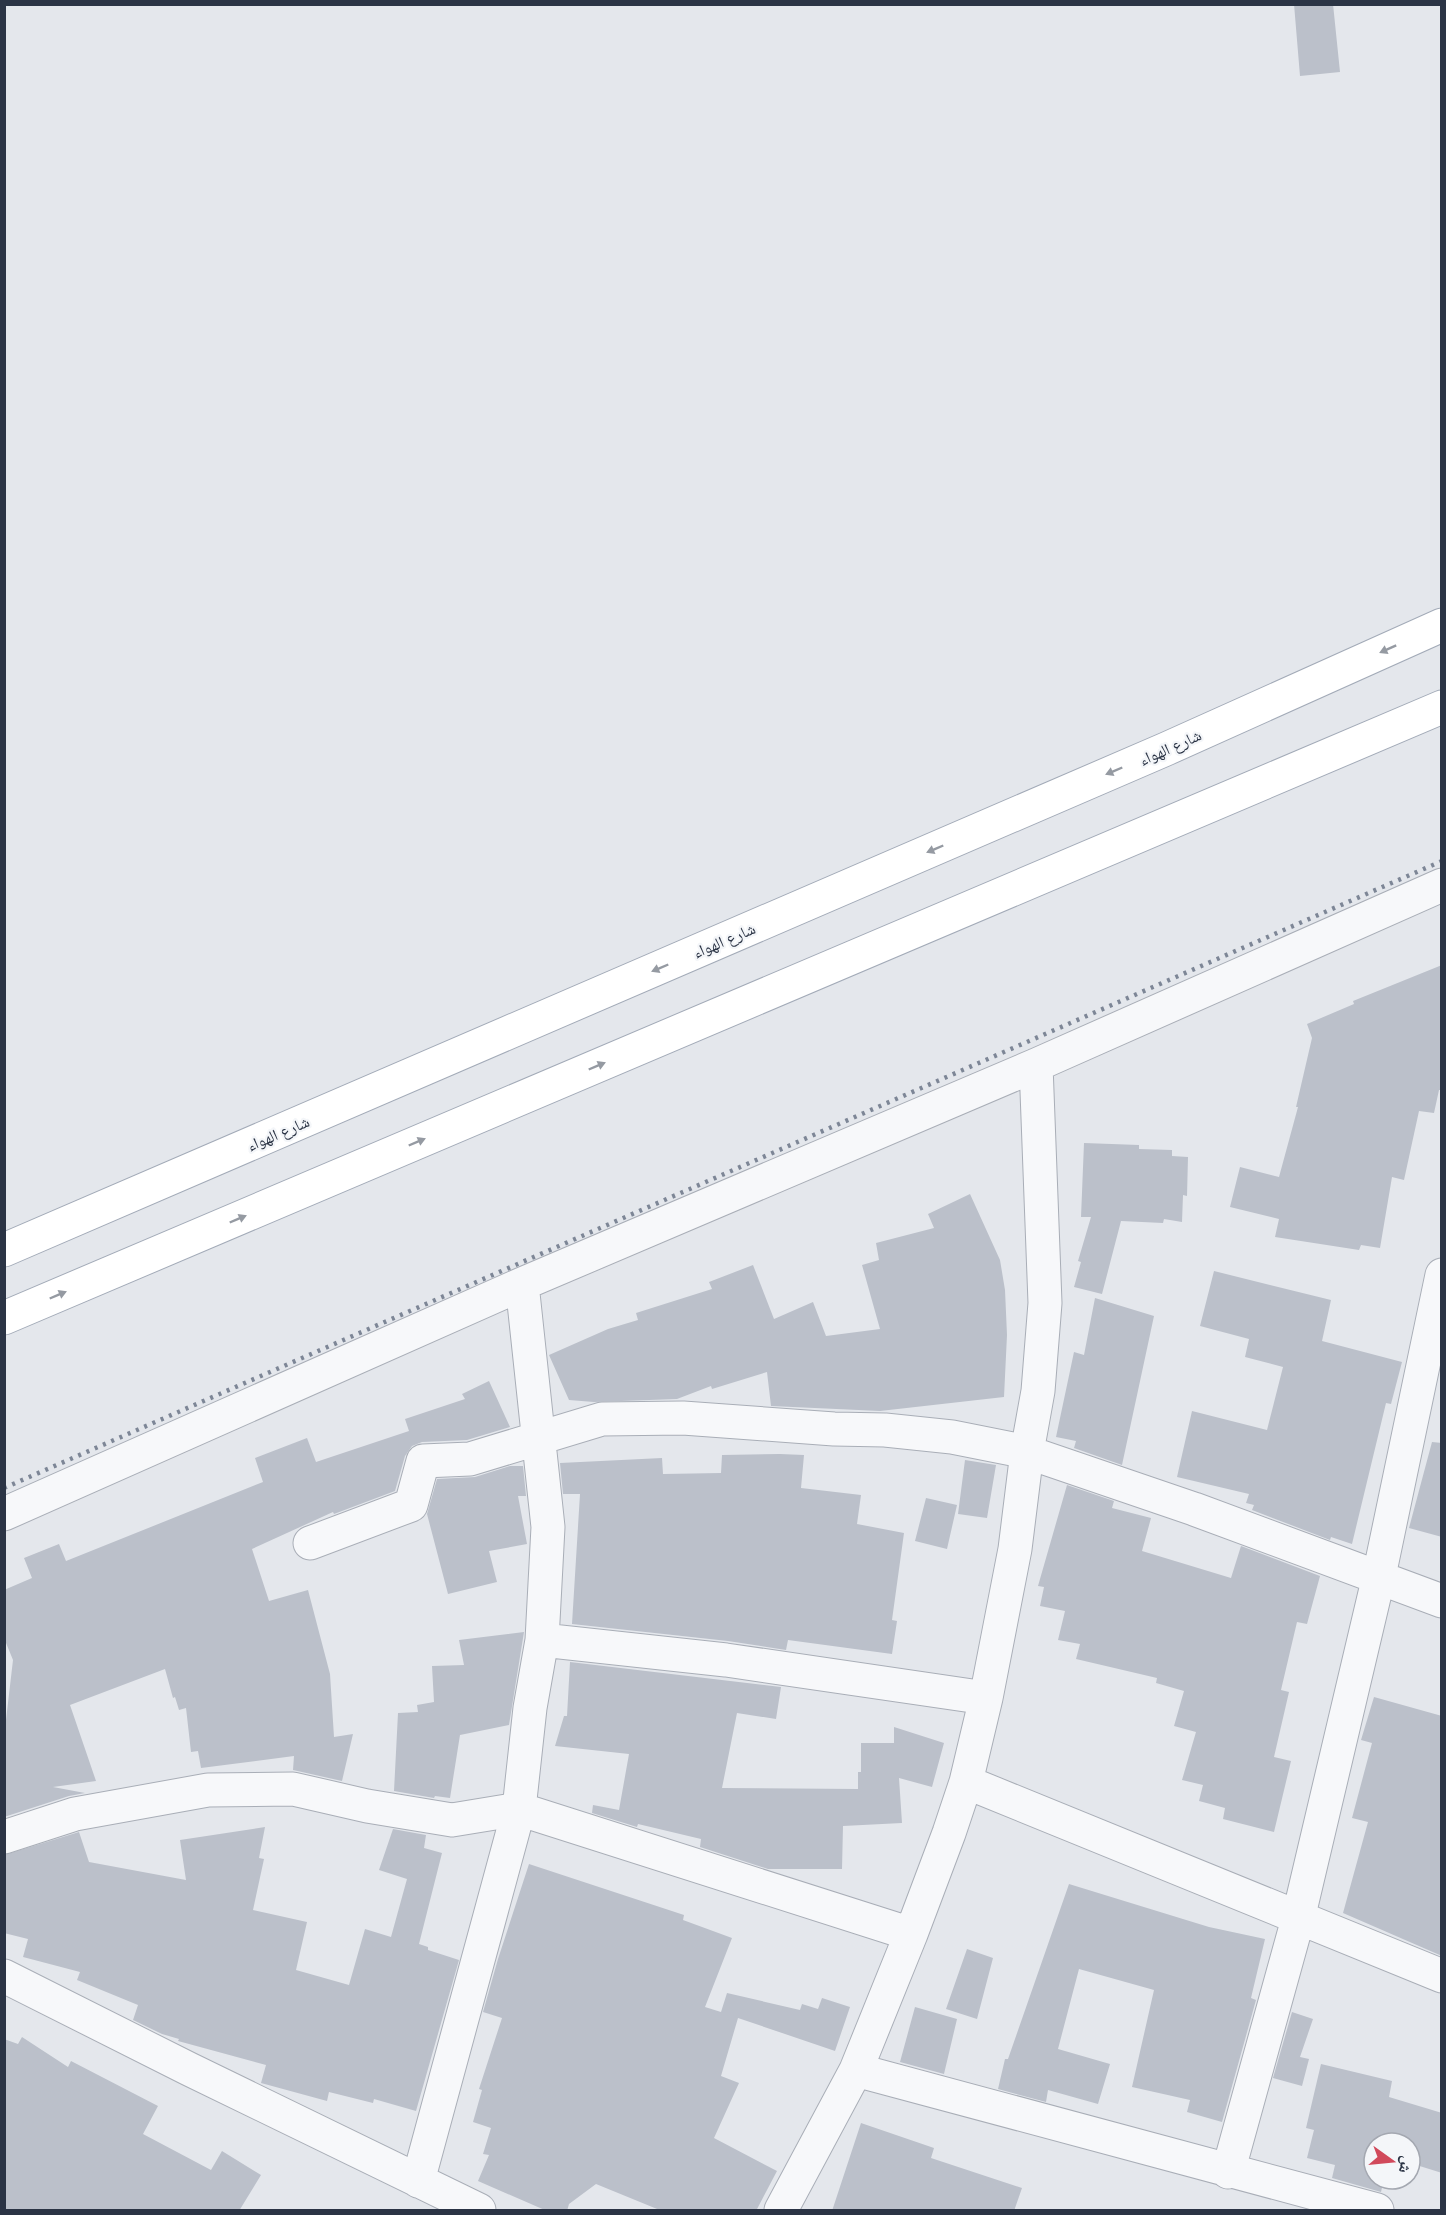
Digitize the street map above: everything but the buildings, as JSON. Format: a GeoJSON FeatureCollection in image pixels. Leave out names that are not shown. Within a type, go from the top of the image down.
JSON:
{"type":"FeatureCollection","features":[{"type":"Feature","properties":{"kind":"main road","name":"شارع الهواء"},"geometry":{"type":"LineString","coordinates":[[4,1251],[1166,749],[1442,625]]}},
{"type":"Feature","properties":{"kind":"main road"},"geometry":{"type":"LineString","coordinates":[[4,1318],[1442,707]]}},
{"type":"Feature","properties":{"kind":"street"},"geometry":{"type":"LineString","coordinates":[[4,1514],[522,1284],[1036,1065],[1442,885]]}},
{"type":"Feature","properties":{"kind":"street"},"geometry":{"type":"LineString","coordinates":[[781,2211],[856,2070],[911,1934],[966,1782],[986,1698],[1015,1549],[1027,1452],[1038,1391],[1045,1303],[1036,1065]]}},
{"type":"Feature","properties":{"kind":"street"},"geometry":{"type":"LineString","coordinates":[[1228,2172],[1298,1919],[1379,1576],[1442,1275]]}},
{"type":"Feature","properties":{"kind":"street"},"geometry":{"type":"LineString","coordinates":[[418,2181],[519,1809],[530,1708],[542,1640],[548,1527],[522,1284]]}},
{"type":"Feature","properties":{"kind":"street"},"geometry":{"type":"LineString","coordinates":[[310,1543],[411,1505],[423,1461],[470,1459],[602,1419],[683,1418],[834,1429],[885,1430],[952,1437],[1027,1452],[1194,1509],[1442,1601]]}},
{"type":"Feature","properties":{"kind":"street"},"geometry":{"type":"LineString","coordinates":[[542,1640],[726,1660],[986,1698]]}},
{"type":"Feature","properties":{"kind":"street"},"geometry":{"type":"LineString","coordinates":[[966,1782],[1442,1976]]}},
{"type":"Feature","properties":{"kind":"street"},"geometry":{"type":"LineString","coordinates":[[4,1837],[75,1814],[208,1791],[293,1789],[367,1806],[452,1820],[519,1809],[911,1934]]}},
{"type":"Feature","properties":{"kind":"street"},"geometry":{"type":"LineString","coordinates":[[4,1976],[479,2211]]}},
{"type":"Feature","properties":{"kind":"street"},"geometry":{"type":"LineString","coordinates":[[856,2070],[1377,2211]]}},
{"type":"Feature","properties":{"kind":"railway"},"geometry":{"type":"LineString","coordinates":[[4,1488],[1442,861]]}}]}
